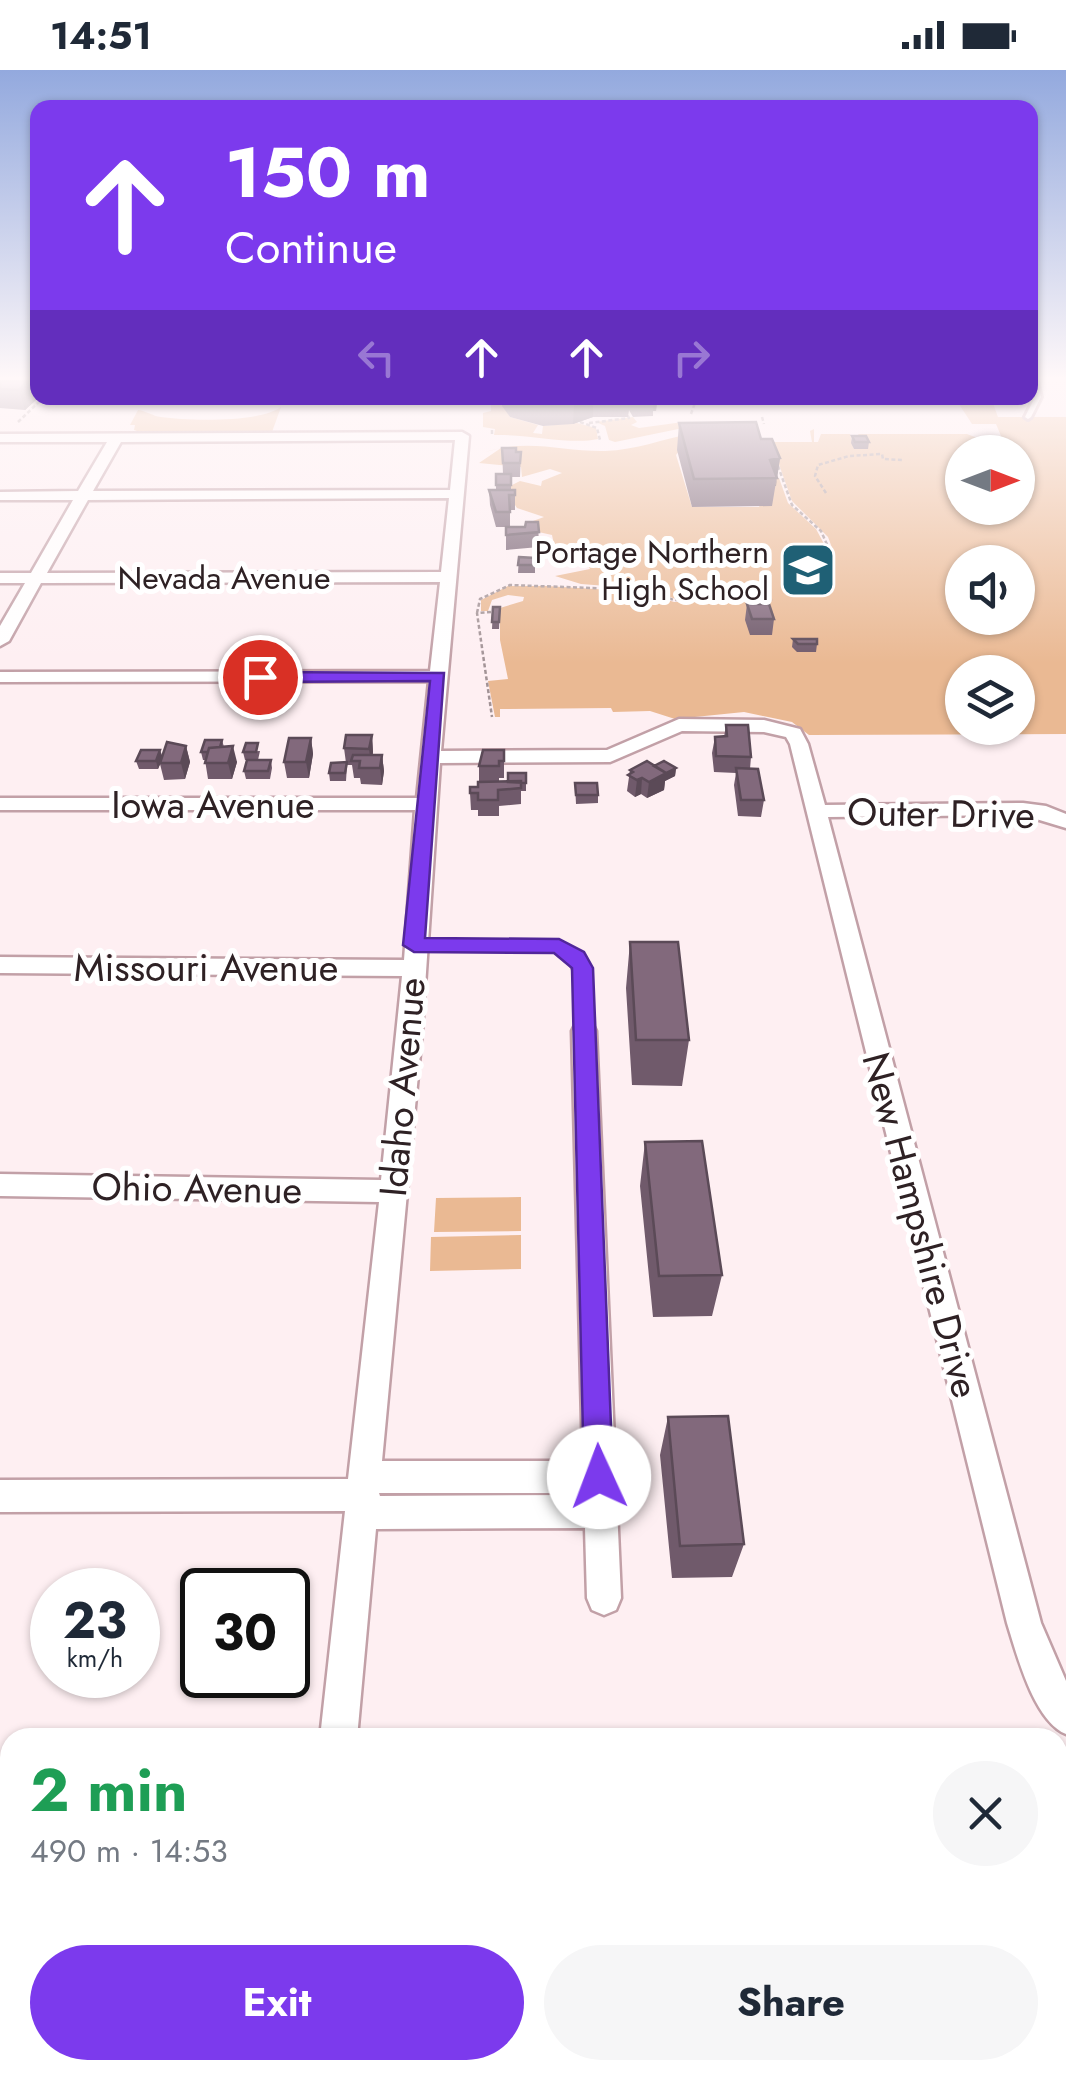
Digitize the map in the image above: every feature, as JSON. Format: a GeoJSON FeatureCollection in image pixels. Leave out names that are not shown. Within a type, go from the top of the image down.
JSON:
{"type":"FeatureCollection","features":[{"type":"Feature","properties":{"kind":"street"},"geometry":{"type":"LineString","coordinates":[[0,642],[94,475]]}},
{"type":"Feature","properties":{"kind":"street","name":"Idaho Avenue"},"geometry":{"type":"LineString","coordinates":[[339,1728],[410,1032],[426,804],[458,475]]}},
{"type":"Feature","properties":{"kind":"street"},"geometry":{"type":"LineString","coordinates":[[0,496],[456,494]]}},
{"type":"Feature","properties":{"kind":"street","name":"Nevada Avenue"},"geometry":{"type":"LineString","coordinates":[[0,578],[447,577]]}},
{"type":"Feature","properties":{"kind":"street"},"geometry":{"type":"LineString","coordinates":[[0,677],[438,676]]}},
{"type":"Feature","properties":{"kind":"street","name":"New Hampshire Drive"},"geometry":{"type":"LineString","coordinates":[[431,757],[610,756],[680,726],[764,726],[790,730],[800,744],[1024,1623],[1042,1674],[1066,1716]]}},
{"type":"Feature","properties":{"kind":"street","name":"Iowa Avenue"},"geometry":{"type":"LineString","coordinates":[[0,804],[426,804]]}},
{"type":"Feature","properties":{"kind":"street","name":"Outer Drive"},"geometry":{"type":"LineString","coordinates":[[814,810],[1023,809],[1039,810],[1066,822]]}},
{"type":"Feature","properties":{"kind":"street","name":"Missouri Avenue"},"geometry":{"type":"LineString","coordinates":[[0,965],[413,957]]}},
{"type":"Feature","properties":{"kind":"street"},"geometry":{"type":"LineString","coordinates":[[584,1031],[604,1598]]}},
{"type":"Feature","properties":{"kind":"street","name":"Ohio Avenue"},"geometry":{"type":"LineString","coordinates":[[0,1186],[394,1191]]}},
{"type":"Feature","properties":{"kind":"street"},"geometry":{"type":"LineString","coordinates":[[363,1495],[599,1477]]}},
{"type":"Feature","properties":{"kind":"street"},"geometry":{"type":"LineString","coordinates":[[0,1496],[363,1495],[600,1511]]}},
{"type":"Feature","properties":{"kind":"lane"},"geometry":{"type":"LineString","coordinates":[[413,957],[550,945],[568,950],[582,968],[584,1031]]}},
{"type":"Feature","properties":{"kind":"path"},"geometry":{"type":"LineString","coordinates":[[779,475],[792,505],[821,532],[833,558]]}},
{"type":"Feature","properties":{"kind":"path"},"geometry":{"type":"LineString","coordinates":[[815,475],[826,493]]}},
{"type":"Feature","properties":{"kind":"path"},"geometry":{"type":"LineString","coordinates":[[492,717],[478,639],[478,612],[480,598],[510,585],[645,590],[674,600],[773,600]]}},
{"type":"Feature","properties":{"kind":"path"},"geometry":{"type":"LineString","coordinates":[[478,612],[491,612]]}},
{"type":"Feature","properties":{"kind":"shaded area"},"geometry":{"type":"Polygon","coordinates":[[[558,475],[682,475],[692,507],[759,507],[773,478],[779,478],[788,503],[816,529],[830,555],[835,556],[828,537],[792,501],[783,475],[945,475],[945,525],[1035,525],[1035,475],[1066,475],[1066,734],[1035,734],[1035,655],[945,655],[945,734],[809,735],[792,722],[744,712],[675,719],[650,711],[613,712],[611,708],[500,709],[500,717],[495,717],[488,681],[508,679],[500,640],[500,608],[523,601],[524,597],[508,595],[492,600],[488,611],[481,611],[481,600],[508,586],[644,592],[674,602],[773,601],[676,599],[646,589],[581,584],[555,576],[590,569],[579,551],[545,550],[553,540],[552,535],[534,531],[533,521],[544,517],[517,508],[511,499],[515,496],[510,486],[520,481],[541,486],[542,481],[558,475]]]}},
{"type":"Feature","properties":{"kind":"shaded area"},"geometry":{"type":"Polygon","coordinates":[[[521,1197],[521,1231],[434,1232],[436,1198],[521,1197]]]}},
{"type":"Feature","properties":{"kind":"shaded area"},"geometry":{"type":"Polygon","coordinates":[[[521,1235],[521,1269],[430,1271],[431,1237],[521,1235]]]}},
{"type":"Feature","properties":{"kind":"building"},"geometry":{"type":"Polygon","coordinates":[[[496,475],[511,475],[511,485],[496,485],[496,475]]]}},
{"type":"Feature","properties":{"kind":"building"},"geometry":{"type":"Polygon","coordinates":[[[693,475],[776,475],[777,478],[694,479],[693,475]]]}},
{"type":"Feature","properties":{"kind":"building"},"geometry":{"type":"Polygon","coordinates":[[[489,490],[515,490],[515,495],[509,495],[510,512],[496,512],[489,490]]]}},
{"type":"Feature","properties":{"kind":"building"},"geometry":{"type":"Polygon","coordinates":[[[526,522],[538,522],[539,532],[506,535],[506,527],[525,527],[526,522]]]}},
{"type":"Feature","properties":{"kind":"building"},"geometry":{"type":"Polygon","coordinates":[[[519,557],[535,558],[535,565],[518,565],[519,557]]]}},
{"type":"Feature","properties":{"kind":"building"},"geometry":{"type":"Polygon","coordinates":[[[747,604],[769,604],[774,619],[752,619],[747,604]]]}},
{"type":"Feature","properties":{"kind":"building"},"geometry":{"type":"Polygon","coordinates":[[[493,607],[500,607],[499,622],[492,622],[493,607]]]}},
{"type":"Feature","properties":{"kind":"building"},"geometry":{"type":"Polygon","coordinates":[[[793,639],[817,639],[817,644],[798,644],[793,639]]]}},
{"type":"Feature","properties":{"kind":"building"},"geometry":{"type":"Polygon","coordinates":[[[726,725],[748,725],[751,757],[716,756],[715,737],[727,736],[726,725]]]}},
{"type":"Feature","properties":{"kind":"building"},"geometry":{"type":"Polygon","coordinates":[[[346,735],[372,735],[369,749],[344,748],[346,735]]]}},
{"type":"Feature","properties":{"kind":"building"},"geometry":{"type":"Polygon","coordinates":[[[289,738],[311,738],[306,762],[284,762],[289,738]]]}},
{"type":"Feature","properties":{"kind":"building"},"geometry":{"type":"Polygon","coordinates":[[[205,740],[222,740],[220,747],[201,752],[205,740]]]}},
{"type":"Feature","properties":{"kind":"building"},"geometry":{"type":"Polygon","coordinates":[[[167,742],[186,746],[181,763],[160,763],[167,742]]]}},
{"type":"Feature","properties":{"kind":"building"},"geometry":{"type":"Polygon","coordinates":[[[246,743],[258,743],[256,752],[243,752],[246,743]]]}},
{"type":"Feature","properties":{"kind":"building"},"geometry":{"type":"Polygon","coordinates":[[[233,746],[228,763],[205,763],[209,748],[233,746]]]}},
{"type":"Feature","properties":{"kind":"building"},"geometry":{"type":"Polygon","coordinates":[[[141,750],[160,750],[156,761],[136,761],[141,750]]]}},
{"type":"Feature","properties":{"kind":"building"},"geometry":{"type":"Polygon","coordinates":[[[483,750],[504,750],[504,761],[499,761],[499,766],[479,766],[483,750]]]}},
{"type":"Feature","properties":{"kind":"building"},"geometry":{"type":"Polygon","coordinates":[[[353,755],[382,755],[380,768],[359,768],[360,761],[351,761],[353,755]]]}},
{"type":"Feature","properties":{"kind":"building"},"geometry":{"type":"Polygon","coordinates":[[[247,760],[271,760],[268,771],[244,771],[247,760]]]}},
{"type":"Feature","properties":{"kind":"building"},"geometry":{"type":"Polygon","coordinates":[[[647,761],[666,773],[649,782],[628,775],[633,772],[630,770],[647,761]]]}},
{"type":"Feature","properties":{"kind":"building"},"geometry":{"type":"Polygon","coordinates":[[[664,761],[676,768],[666,773],[654,766],[664,761]]]}},
{"type":"Feature","properties":{"kind":"building"},"geometry":{"type":"Polygon","coordinates":[[[347,762],[345,773],[329,773],[331,763],[347,762]]]}},
{"type":"Feature","properties":{"kind":"building"},"geometry":{"type":"Polygon","coordinates":[[[736,768],[758,769],[764,800],[741,800],[736,768]]]}},
{"type":"Feature","properties":{"kind":"building"},"geometry":{"type":"Polygon","coordinates":[[[508,773],[526,773],[526,783],[508,782],[508,773]]]}},
{"type":"Feature","properties":{"kind":"building"},"geometry":{"type":"Polygon","coordinates":[[[521,781],[521,788],[498,790],[498,800],[478,800],[478,793],[470,793],[470,787],[478,787],[478,782],[521,781]]]}},
{"type":"Feature","properties":{"kind":"building"},"geometry":{"type":"Polygon","coordinates":[[[575,783],[597,783],[598,795],[576,795],[575,783]]]}},
{"type":"Feature","properties":{"kind":"building"},"geometry":{"type":"Polygon","coordinates":[[[630,942],[678,942],[689,1040],[636,1040],[630,942]]]}},
{"type":"Feature","properties":{"kind":"building"},"geometry":{"type":"Polygon","coordinates":[[[702,1141],[722,1275],[659,1276],[645,1142],[702,1141]]]}},
{"type":"Feature","properties":{"kind":"building"},"geometry":{"type":"Polygon","coordinates":[[[728,1416],[744,1544],[680,1546],[668,1417],[728,1416]]]}},
{"type":"Feature","properties":{"kind":"place","name":"Portage Northern High School"},"geometry":{"type":"Point","coordinates":[808,570]}},
{"type":"Feature","properties":{"kind":"route"},"geometry":{"type":"LineString","coordinates":[[260,677],[438,676],[414,945],[559,946],[568,950],[582,968],[599,1477]]}}]}
